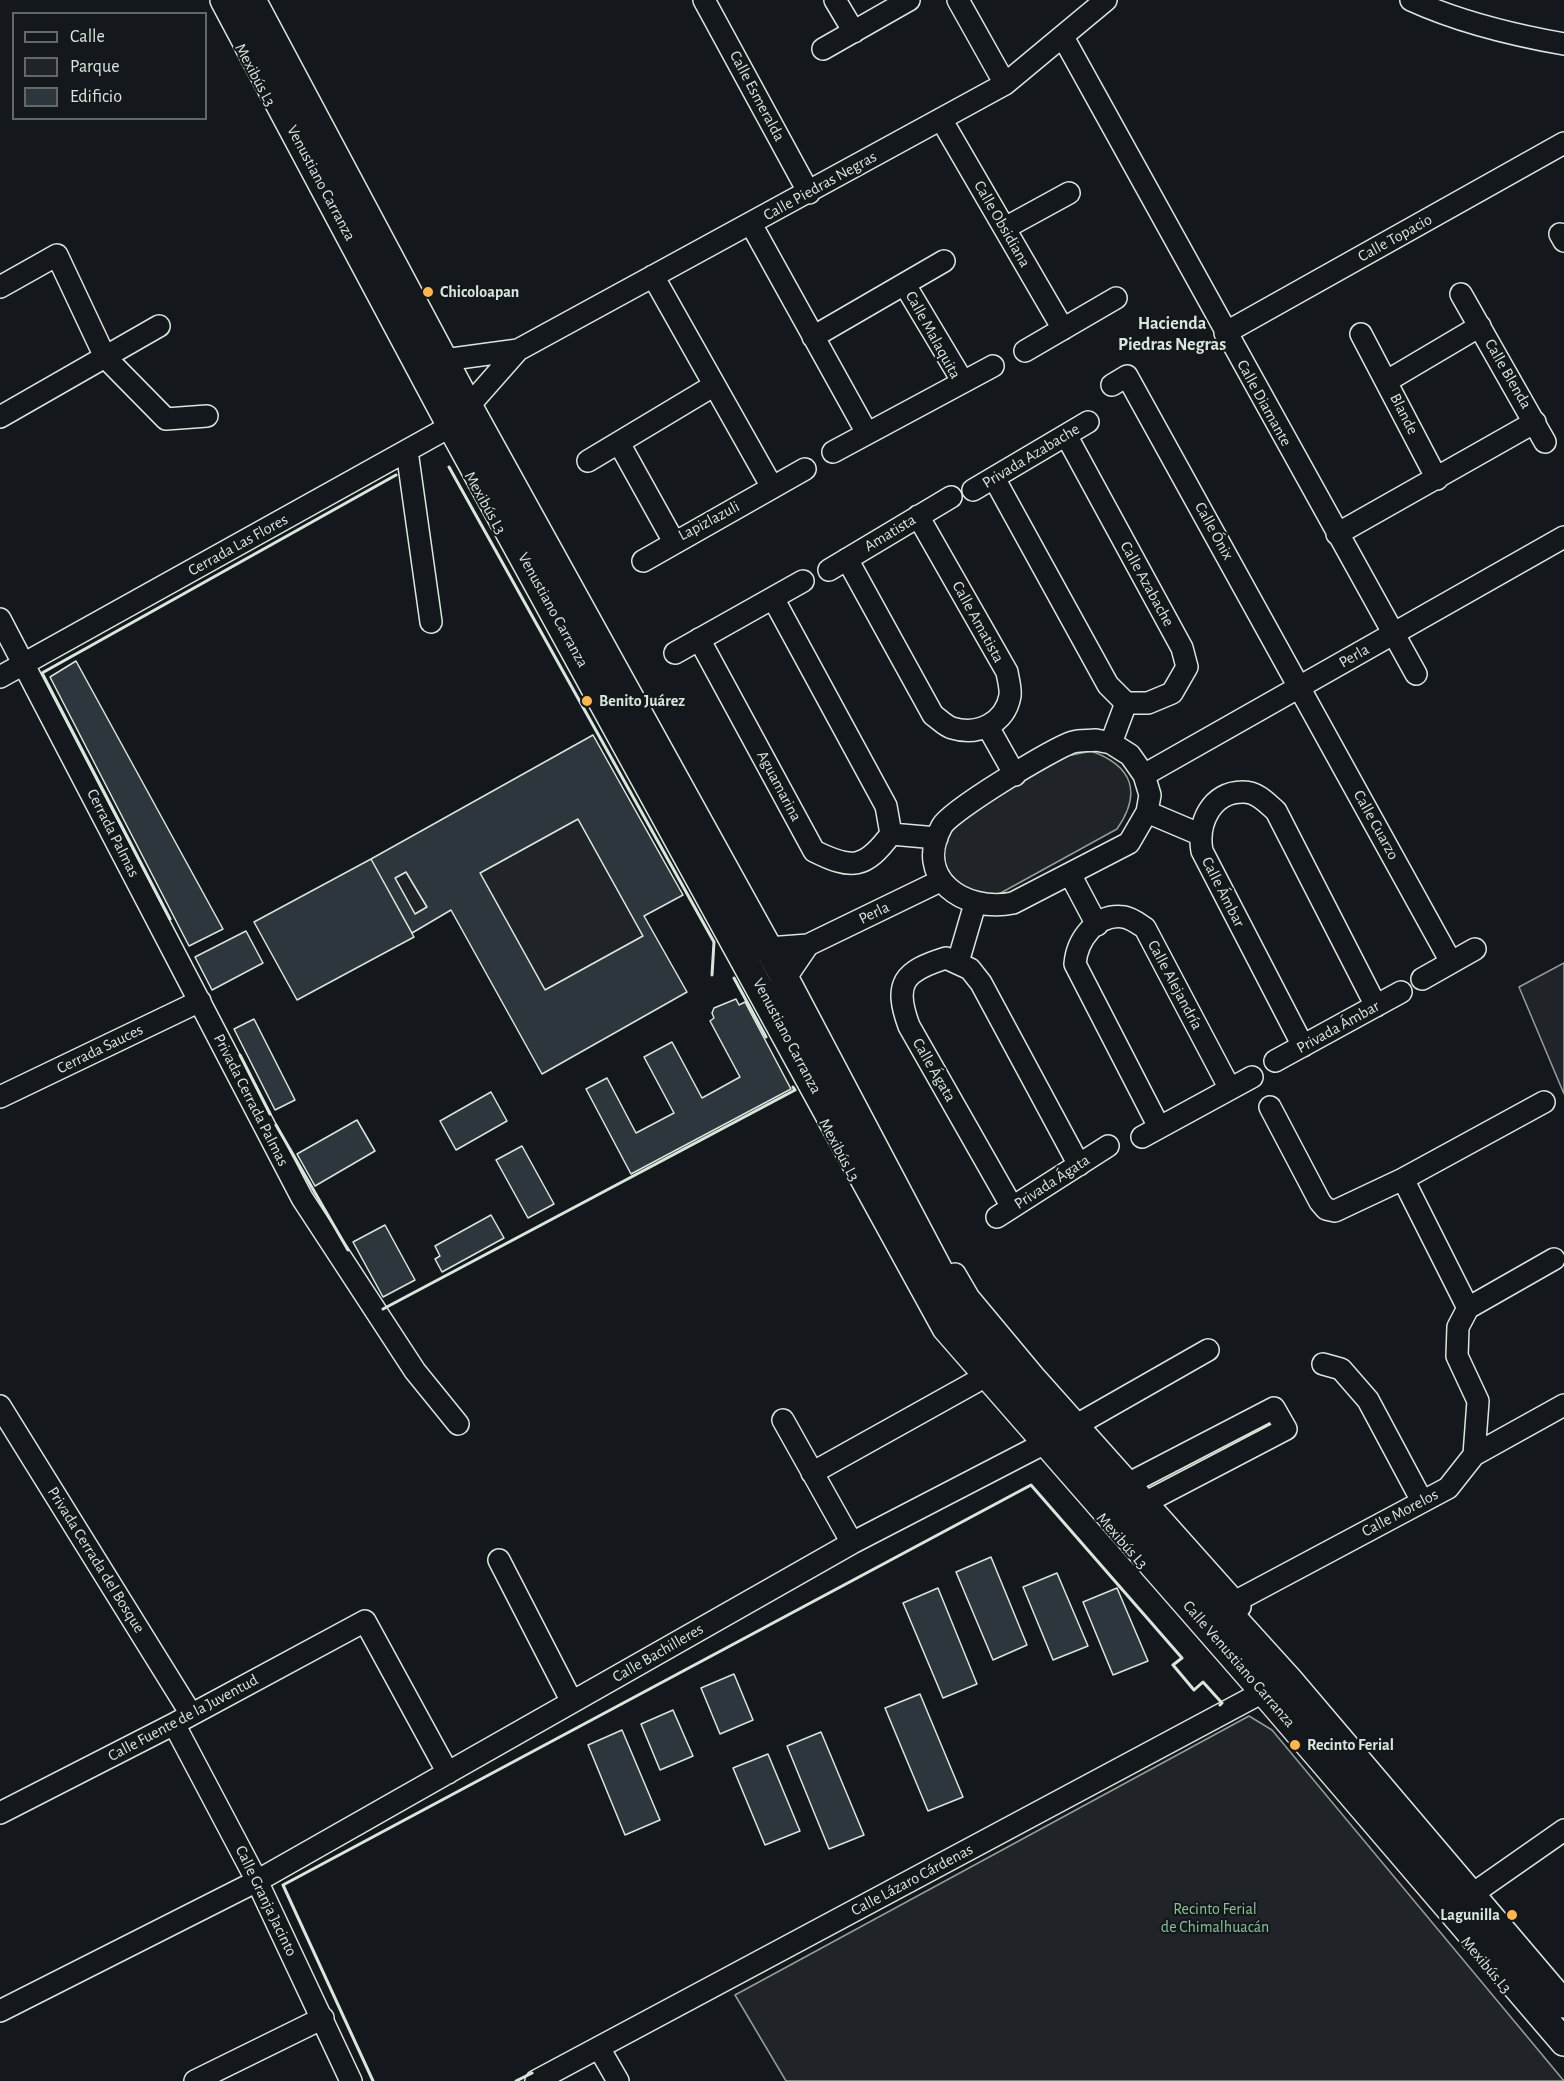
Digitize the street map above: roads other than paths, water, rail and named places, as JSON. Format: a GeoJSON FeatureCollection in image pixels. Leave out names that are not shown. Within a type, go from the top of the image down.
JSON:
{"type":"FeatureCollection","features":[{"type":"Feature","properties":{"kind":"main road","name":"Venustiano Carranza"},"geometry":{"type":"LineString","coordinates":[[224,0],[440,362]]}},
{"type":"Feature","properties":{"kind":"main road","name":"Venustiano Carranza"},"geometry":{"type":"LineString","coordinates":[[252,0],[440,362],[460,415],[763,948],[789,974],[936,1297]]}},
{"type":"Feature","properties":{"kind":"main road","name":"Venustiano Carranza"},"geometry":{"type":"LineString","coordinates":[[763,948],[768,1002],[936,1297]]}},
{"type":"Feature","properties":{"kind":"main road","name":"Calle Venustiano Carranza"},"geometry":{"type":"LineString","coordinates":[[936,1297],[983,1377],[1132,1496],[1220,1610],[1261,1694],[1562,2040]]}},
{"type":"Feature","properties":{"kind":"main road","name":"Calle Venustiano Carranza"},"geometry":{"type":"LineString","coordinates":[[936,1297],[962,1314],[1057,1436],[1288,1679],[1475,1892],[1564,2004]]}},
{"type":"Feature","properties":{"kind":"street","name":"Mexibús L3"},"geometry":{"type":"LineString","coordinates":[[216,0],[460,415],[732,952],[918,1298],[935,1326],[983,1377]]}},
{"type":"Feature","properties":{"kind":"street"},"geometry":{"type":"LineString","coordinates":[[263,0],[440,362]]}},
{"type":"Feature","properties":{"kind":"street","name":"Calle Esmeralda"},"geometry":{"type":"LineString","coordinates":[[705,0],[809,192]]}},
{"type":"Feature","properties":{"kind":"street"},"geometry":{"type":"LineString","coordinates":[[835,0],[854,32]]}},
{"type":"Feature","properties":{"kind":"street"},"geometry":{"type":"LineString","coordinates":[[824,49],[909,0]]}},
{"type":"Feature","properties":{"kind":"street"},"geometry":{"type":"LineString","coordinates":[[958,0],[1005,84]]}},
{"type":"Feature","properties":{"kind":"street"},"geometry":{"type":"LineString","coordinates":[[1411,0],[1436,5],[1530,38],[1564,44]]}},
{"type":"Feature","properties":{"kind":"street","name":"Calle Piedras Negras"},"geometry":{"type":"LineString","coordinates":[[460,415],[518,350],[1005,84],[1062,37],[1097,3]]}},
{"type":"Feature","properties":{"kind":"street","name":"Calle Diamante"},"geometry":{"type":"LineString","coordinates":[[1062,37],[1416,674]]}},
{"type":"Feature","properties":{"kind":"street","name":"Calle Obsidiana"},"geometry":{"type":"LineString","coordinates":[[941,119],[1063,329]]}},
{"type":"Feature","properties":{"kind":"street","name":"Calle Topacio"},"geometry":{"type":"LineString","coordinates":[[1225,333],[1564,143]]}},
{"type":"Feature","properties":{"kind":"street"},"geometry":{"type":"LineString","coordinates":[[1005,228],[1069,193]]}},
{"type":"Feature","properties":{"kind":"street"},"geometry":{"type":"LineString","coordinates":[[751,224],[867,433]]}},
{"type":"Feature","properties":{"kind":"street"},"geometry":{"type":"LineString","coordinates":[[0,287],[57,255],[105,357],[166,419],[207,416]]}},
{"type":"Feature","properties":{"kind":"street"},"geometry":{"type":"LineString","coordinates":[[904,285],[944,261]]}},
{"type":"Feature","properties":{"kind":"street"},"geometry":{"type":"LineString","coordinates":[[653,276],[772,487]]}},
{"type":"Feature","properties":{"kind":"street","name":"Calle Malaquita"},"geometry":{"type":"LineString","coordinates":[[813,337],[904,285],[963,382],[833,452]]}},
{"type":"Feature","properties":{"kind":"street","name":"Calle Blenda"},"geometry":{"type":"LineString","coordinates":[[1461,294],[1545,442]]}},
{"type":"Feature","properties":{"kind":"street"},"geometry":{"type":"LineString","coordinates":[[1025,351],[1116,298]]}},
{"type":"Feature","properties":{"kind":"street"},"geometry":{"type":"LineString","coordinates":[[0,417],[159,326]]}},
{"type":"Feature","properties":{"kind":"street","name":"Blande"},"geometry":{"type":"LineString","coordinates":[[1437,479],[1387,381],[1480,326]]}},
{"type":"Feature","properties":{"kind":"street"},"geometry":{"type":"LineString","coordinates":[[1361,334],[1387,381]]}},
{"type":"Feature","properties":{"kind":"street","name":"Calle Piedras Negras"},"geometry":{"type":"LineString","coordinates":[[440,362],[518,350]]}},
{"type":"Feature","properties":{"kind":"street"},"geometry":{"type":"LineString","coordinates":[[963,382],[993,366]]}},
{"type":"Feature","properties":{"kind":"street","name":"Calle Ónix"},"geometry":{"type":"LineString","coordinates":[[1119,381],[1300,687]]}},
{"type":"Feature","properties":{"kind":"street"},"geometry":{"type":"LineString","coordinates":[[588,461],[713,386]]}},
{"type":"Feature","properties":{"kind":"street","name":"Cerrada Las Flores"},"geometry":{"type":"LineString","coordinates":[[0,677],[26,665],[406,451],[460,415]]}},
{"type":"Feature","properties":{"kind":"street","name":"Privada Azabache"},"geometry":{"type":"LineString","coordinates":[[973,490],[1088,422]]}},
{"type":"Feature","properties":{"kind":"street"},"geometry":{"type":"LineString","coordinates":[[1337,534],[1535,422]]}},
{"type":"Feature","properties":{"kind":"street","name":"Calle Azabache"},"geometry":{"type":"LineString","coordinates":[[1066,435],[1182,648],[1187,667],[1172,693],[1148,703],[1126,703]]}},
{"type":"Feature","properties":{"kind":"street","name":"Lapizlazuli"},"geometry":{"type":"LineString","coordinates":[[619,443],[674,542],[805,469]]}},
{"type":"Feature","properties":{"kind":"street"},"geometry":{"type":"LineString","coordinates":[[406,451],[431,622]]}},
{"type":"Feature","properties":{"kind":"street"},"geometry":{"type":"LineString","coordinates":[[994,478],[1108,685],[1126,703],[1111,743]]}},
{"type":"Feature","properties":{"kind":"street","name":"Amatista"},"geometry":{"type":"LineString","coordinates":[[829,570],[951,497]]}},
{"type":"Feature","properties":{"kind":"street","name":"Calle Amatista"},"geometry":{"type":"LineString","coordinates":[[918,516],[1007,672],[1011,693],[1006,710],[988,727]]}},
{"type":"Feature","properties":{"kind":"street","name":"Perla"},"geometry":{"type":"LineString","coordinates":[[1144,775],[1564,537]]}},
{"type":"Feature","properties":{"kind":"street"},"geometry":{"type":"LineString","coordinates":[[643,561],[674,542]]}},
{"type":"Feature","properties":{"kind":"street"},"geometry":{"type":"LineString","coordinates":[[847,559],[933,715],[950,728],[968,731],[988,727],[1015,775]]}},
{"type":"Feature","properties":{"kind":"street"},"geometry":{"type":"LineString","coordinates":[[675,653],[803,581]]}},
{"type":"Feature","properties":{"kind":"street"},"geometry":{"type":"LineString","coordinates":[[773,598],[886,806],[891,834],[937,838]]}},
{"type":"Feature","properties":{"kind":"street","name":"Cerrada Palmas"},"geometry":{"type":"LineString","coordinates":[[0,619],[200,1001]]}},
{"type":"Feature","properties":{"kind":"street","name":"Aguamarina"},"geometry":{"type":"LineString","coordinates":[[699,639],[814,851],[848,865],[869,860],[891,834]]}},
{"type":"Feature","properties":{"kind":"street","name":"Calle Cuarzo"},"geometry":{"type":"LineString","coordinates":[[1300,687],[1452,962]]}},
{"type":"Feature","properties":{"kind":"street"},"geometry":{"type":"LineString","coordinates":[[1096,740],[1111,743],[1130,754],[1144,775],[1150,795],[1147,812],[1129,843],[1070,874],[1013,903],[994,907],[975,904],[957,896],[940,881],[934,861],[937,838],[943,824],[959,808],[1073,742],[1096,740]]}},
{"type":"Feature","properties":{"kind":"street","name":"Calle Ámbar"},"geometry":{"type":"LineString","coordinates":[[1303,1046],[1202,851],[1199,834],[1209,807],[1226,796],[1245,792],[1261,798],[1276,811],[1376,1006]]}},
{"type":"Feature","properties":{"kind":"street"},"geometry":{"type":"LineString","coordinates":[[1147,812],[1199,834]]}},
{"type":"Feature","properties":{"kind":"street"},"geometry":{"type":"LineString","coordinates":[[1070,874],[1097,925],[1082,937],[1076,949],[1075,964],[1151,1132],[1252,1077]]}},
{"type":"Feature","properties":{"kind":"street","name":"Perla"},"geometry":{"type":"LineString","coordinates":[[763,948],[808,945],[940,881]]}},
{"type":"Feature","properties":{"kind":"street"},"geometry":{"type":"LineString","coordinates":[[975,904],[958,962],[970,969],[981,983],[1079,1165]]}},
{"type":"Feature","properties":{"kind":"street","name":"Calle Alejandría"},"geometry":{"type":"LineString","coordinates":[[1097,925],[1111,917],[1126,917],[1145,928],[1230,1089]]}},
{"type":"Feature","properties":{"kind":"street"},"geometry":{"type":"LineString","coordinates":[[768,1002],[808,945]]}},
{"type":"Feature","properties":{"kind":"street"},"geometry":{"type":"LineString","coordinates":[[1422,979],[1475,949]]}},
{"type":"Feature","properties":{"kind":"street","name":"Calle Ágata"},"geometry":{"type":"LineString","coordinates":[[958,962],[946,958],[926,964],[912,972],[903,986],[900,1003],[909,1026],[1005,1212]]}},
{"type":"Feature","properties":{"kind":"street","name":"Mexibús L3"},"geometry":{"type":"LineString","coordinates":[[789,974],[969,1298],[1057,1436],[1261,1694]]}},
{"type":"Feature","properties":{"kind":"street","name":"Privada Ámbar"},"geometry":{"type":"LineString","coordinates":[[1275,1061],[1401,992]]}},
{"type":"Feature","properties":{"kind":"street","name":"Cerrada Sauces"},"geometry":{"type":"LineString","coordinates":[[0,1097],[200,1001]]}},
{"type":"Feature","properties":{"kind":"street","name":"Privada Cerrada Palmas"},"geometry":{"type":"LineString","coordinates":[[200,1001],[302,1198],[415,1371],[458,1424]]}},
{"type":"Feature","properties":{"kind":"street"},"geometry":{"type":"LineString","coordinates":[[1270,1107],[1326,1209],[1335,1211],[1403,1179],[1544,1102]]}},
{"type":"Feature","properties":{"kind":"street","name":"Privada Ágata"},"geometry":{"type":"LineString","coordinates":[[1005,1212],[1108,1146]]}},
{"type":"Feature","properties":{"kind":"street"},"geometry":{"type":"LineString","coordinates":[[1403,1179],[1468,1308]]}},
{"type":"Feature","properties":{"kind":"street"},"geometry":{"type":"LineString","coordinates":[[1474,1455],[1478,1401],[1457,1356],[1458,1327],[1468,1308],[1554,1259]]}},
{"type":"Feature","properties":{"kind":"street","name":"Calle Bachilleres"},"geometry":{"type":"LineString","coordinates":[[0,2011],[257,1881],[852,1543],[1057,1436],[1209,1350]]}},
{"type":"Feature","properties":{"kind":"street"},"geometry":{"type":"LineString","coordinates":[[1323,1364],[1341,1369],[1368,1400],[1422,1502]]}},
{"type":"Feature","properties":{"kind":"street"},"geometry":{"type":"LineString","coordinates":[[812,1473],[983,1377]]}},
{"type":"Feature","properties":{"kind":"street","name":"Calle Morelos"},"geometry":{"type":"LineString","coordinates":[[1220,1610],[1448,1488],[1474,1455],[1564,1405]]}},
{"type":"Feature","properties":{"kind":"street","name":"Privada Cerrada del Bosque"},"geometry":{"type":"LineString","coordinates":[[0,1406],[183,1719]]}},
{"type":"Feature","properties":{"kind":"street"},"geometry":{"type":"LineString","coordinates":[[1274,1408],[1286,1429],[1176,1486],[1132,1496],[1165,1465],[1274,1408]]}},
{"type":"Feature","properties":{"kind":"street"},"geometry":{"type":"LineString","coordinates":[[783,1420],[852,1543]]}},
{"type":"Feature","properties":{"kind":"street"},"geometry":{"type":"LineString","coordinates":[[1165,1465],[1176,1486]]}},
{"type":"Feature","properties":{"kind":"street"},"geometry":{"type":"LineString","coordinates":[[499,1560],[572,1702]]}},
{"type":"Feature","properties":{"kind":"street"},"geometry":{"type":"LineString","coordinates":[[1220,1610],[1564,1990]]}},
{"type":"Feature","properties":{"kind":"street","name":"Calle Fuente de la Juventud"},"geometry":{"type":"LineString","coordinates":[[0,1813],[183,1719],[365,1621],[448,1773]]}},
{"type":"Feature","properties":{"kind":"street","name":"Calle Lázaro Cárdenas"},"geometry":{"type":"LineString","coordinates":[[536,2081],[1288,1679]]}},
{"type":"Feature","properties":{"kind":"street","name":"Calle Granja Jacinto"},"geometry":{"type":"LineString","coordinates":[[183,1719],[351,2081]]}},
{"type":"Feature","properties":{"kind":"street"},"geometry":{"type":"LineString","coordinates":[[1475,1892],[1564,1830]]}},
{"type":"Feature","properties":{"kind":"street"},"geometry":{"type":"LineString","coordinates":[[195,2081],[323,2018]]}},
{"type":"Feature","properties":{"kind":"street"},"geometry":{"type":"LineString","coordinates":[[599,2048],[618,2081]]}},
{"type":"Feature","properties":{"kind":"place","name":"Chicoloapan"},"geometry":{"type":"Point","coordinates":[428,292]}},
{"type":"Feature","properties":{"kind":"place","name":"Benito Juárez"},"geometry":{"type":"Point","coordinates":[587,701]}},
{"type":"Feature","properties":{"kind":"place","name":"Recinto Ferial"},"geometry":{"type":"Point","coordinates":[1295,1745]}},
{"type":"Feature","properties":{"kind":"place","name":"Lagunilla"},"geometry":{"type":"Point","coordinates":[1512,1915]}},
{"type":"Feature","properties":{"kind":"district","name":"Hacienda Piedras Negras"},"geometry":{"type":"Point","coordinates":[1172,334]}},
{"type":"Feature","properties":{"kind":"park label","name":"Recinto Ferial de Chimalhuacán"},"geometry":{"type":"Point","coordinates":[1215,1918]}}]}
